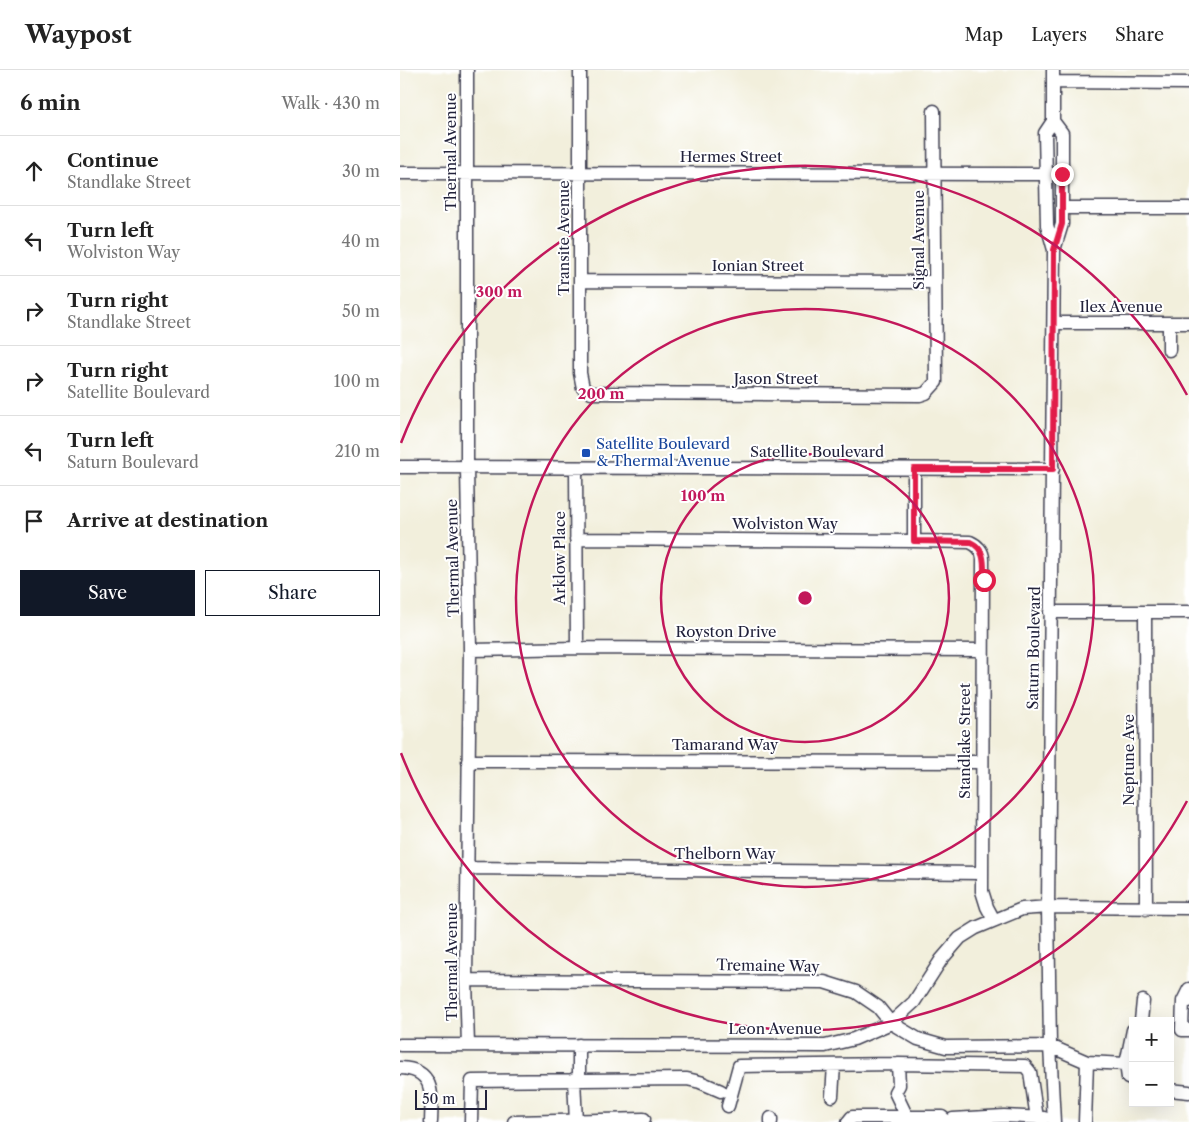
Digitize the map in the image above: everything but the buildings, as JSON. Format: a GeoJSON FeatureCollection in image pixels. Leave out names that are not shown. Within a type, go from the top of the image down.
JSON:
{"type":"FeatureCollection","features":[{"type":"Feature","properties":{"kind":"street","name":"Thermal Avenue"},"geometry":{"type":"LineString","coordinates":[[467,70],[467,467],[470,650],[466,980],[468,1045]]}},
{"type":"Feature","properties":{"kind":"street","name":"Transite Avenue"},"geometry":{"type":"LineString","coordinates":[[580,70],[580,381],[583,388],[591,393],[599,394]]}},
{"type":"Feature","properties":{"kind":"street"},"geometry":{"type":"LineString","coordinates":[[1053,76],[1189,83]]}},
{"type":"Feature","properties":{"kind":"street","name":"Saturn Boulevard"},"geometry":{"type":"LineString","coordinates":[[1053,76],[1053,122],[1045,133],[1047,225],[1054,250],[1048,907],[1050,1046],[1054,1120]]}},
{"type":"Feature","properties":{"kind":"street","name":"Signal Avenue"},"geometry":{"type":"LineString","coordinates":[[934,111],[935,370]]}},
{"type":"Feature","properties":{"kind":"street","name":"Saturn Boulevard"},"geometry":{"type":"LineString","coordinates":[[1053,122],[1062,134],[1062,224],[1054,250]]}},
{"type":"Feature","properties":{"kind":"street","name":"Hermes Street"},"geometry":{"type":"LineString","coordinates":[[400,173],[1062,174]]}},
{"type":"Feature","properties":{"kind":"street"},"geometry":{"type":"LineString","coordinates":[[1062,208],[1189,208]]}},
{"type":"Feature","properties":{"kind":"street","name":"Ionian Street"},"geometry":{"type":"LineString","coordinates":[[580,281],[935,282]]}},
{"type":"Feature","properties":{"kind":"street","name":"Ilex Avenue"},"geometry":{"type":"LineString","coordinates":[[1054,323],[1189,323]]}},
{"type":"Feature","properties":{"kind":"street"},"geometry":{"type":"LineString","coordinates":[[1169,323],[1169,350]]}},
{"type":"Feature","properties":{"kind":"street","name":"Jason Street"},"geometry":{"type":"LineString","coordinates":[[599,394],[920,395],[926,393],[936,382],[935,370]]}},
{"type":"Feature","properties":{"kind":"street","name":"Satellite Boulevard"},"geometry":{"type":"LineString","coordinates":[[400,467],[1053,469]]}},
{"type":"Feature","properties":{"kind":"street","name":"Arklow Place"},"geometry":{"type":"LineString","coordinates":[[576,468],[577,648]]}},
{"type":"Feature","properties":{"kind":"street"},"geometry":{"type":"LineString","coordinates":[[914,469],[914,541]]}},
{"type":"Feature","properties":{"kind":"street","name":"Wolviston Way"},"geometry":{"type":"LineString","coordinates":[[576,539],[970,542],[983,554],[984,559]]}},
{"type":"Feature","properties":{"kind":"street","name":"Standlake Street"},"geometry":{"type":"LineString","coordinates":[[984,559],[981,762],[982,891],[994,920]]}},
{"type":"Feature","properties":{"kind":"street"},"geometry":{"type":"LineString","coordinates":[[1050,612],[1189,612]]}},
{"type":"Feature","properties":{"kind":"street","name":"Neptune Ave"},"geometry":{"type":"LineString","coordinates":[[1145,612],[1146,908]]}},
{"type":"Feature","properties":{"kind":"street","name":"Royston Drive"},"geometry":{"type":"LineString","coordinates":[[470,650],[577,648],[982,650]]}},
{"type":"Feature","properties":{"kind":"street","name":"Tamarand Way"},"geometry":{"type":"LineString","coordinates":[[468,761],[981,762]]}},
{"type":"Feature","properties":{"kind":"street","name":"Thelborn Way"},"geometry":{"type":"LineString","coordinates":[[468,868],[982,872]]}},
{"type":"Feature","properties":{"kind":"street","name":"Leon Avenue"},"geometry":{"type":"LineString","coordinates":[[400,1045],[825,1046],[854,1039],[891,1023],[914,1002],[940,960],[960,938],[994,920],[1022,909],[1048,907],[1189,908]]}},
{"type":"Feature","properties":{"kind":"street","name":"Tremaine Way"},"geometry":{"type":"LineString","coordinates":[[466,980],[824,982],[856,992],[878,1007],[891,1023],[918,1039],[946,1047],[1050,1046]]}},
{"type":"Feature","properties":{"kind":"street"},"geometry":{"type":"LineString","coordinates":[[1189,989],[1182,1030],[1189,1030]]}},
{"type":"Feature","properties":{"kind":"street"},"geometry":{"type":"LineString","coordinates":[[1141,1017],[1143,1001]]}},
{"type":"Feature","properties":{"kind":"street"},"geometry":{"type":"LineString","coordinates":[[576,1121],[579,1046]]}},
{"type":"Feature","properties":{"kind":"street"},"geometry":{"type":"LineString","coordinates":[[1050,1046],[1087,1062],[1126,1064]]}},
{"type":"Feature","properties":{"kind":"street"},"geometry":{"type":"LineString","coordinates":[[1129,1049],[1126,1064],[1129,1078]]}},
{"type":"Feature","properties":{"kind":"street"},"geometry":{"type":"LineString","coordinates":[[1085,1122],[1087,1062]]}},
{"type":"Feature","properties":{"kind":"street"},"geometry":{"type":"LineString","coordinates":[[728,1106],[739,1066],[898,1064],[1025,1066],[1030,1072],[1037,1118]]}},
{"type":"Feature","properties":{"kind":"street"},"geometry":{"type":"LineString","coordinates":[[898,1064],[898,1084],[895,1092],[907,1117]]}},
{"type":"Feature","properties":{"kind":"street"},"geometry":{"type":"LineString","coordinates":[[832,1096],[834,1065]]}},
{"type":"Feature","properties":{"kind":"street"},"geometry":{"type":"LineString","coordinates":[[400,1068],[416,1070],[428,1082],[432,1097],[431,1122]]}},
{"type":"Feature","properties":{"kind":"street"},"geometry":{"type":"LineString","coordinates":[[471,1122],[472,1081],[687,1079],[722,1091]]}},
{"type":"Feature","properties":{"kind":"street"},"geometry":{"type":"LineString","coordinates":[[1174,1090],[1189,1092]]}},
{"type":"Feature","properties":{"kind":"street"},"geometry":{"type":"LineString","coordinates":[[848,1122],[852,1116],[942,1117],[950,1122],[953,1119],[975,1118],[1037,1118],[1054,1120]]}},
{"type":"Feature","properties":{"kind":"street"},"geometry":{"type":"LineString","coordinates":[[514,1122],[644,1119]]}},
{"type":"Feature","properties":{"kind":"place","name":"Satellite Boulevard & Thermal Avenue"},"geometry":{"type":"Point","coordinates":[586,453]}},
{"type":"Feature","properties":{"kind":"route"},"geometry":{"type":"LineString","coordinates":[[984,580],[983,554],[975,544],[970,542],[914,541],[914,469],[1053,469],[1054,250],[1062,224],[1062,174]]}}]}
